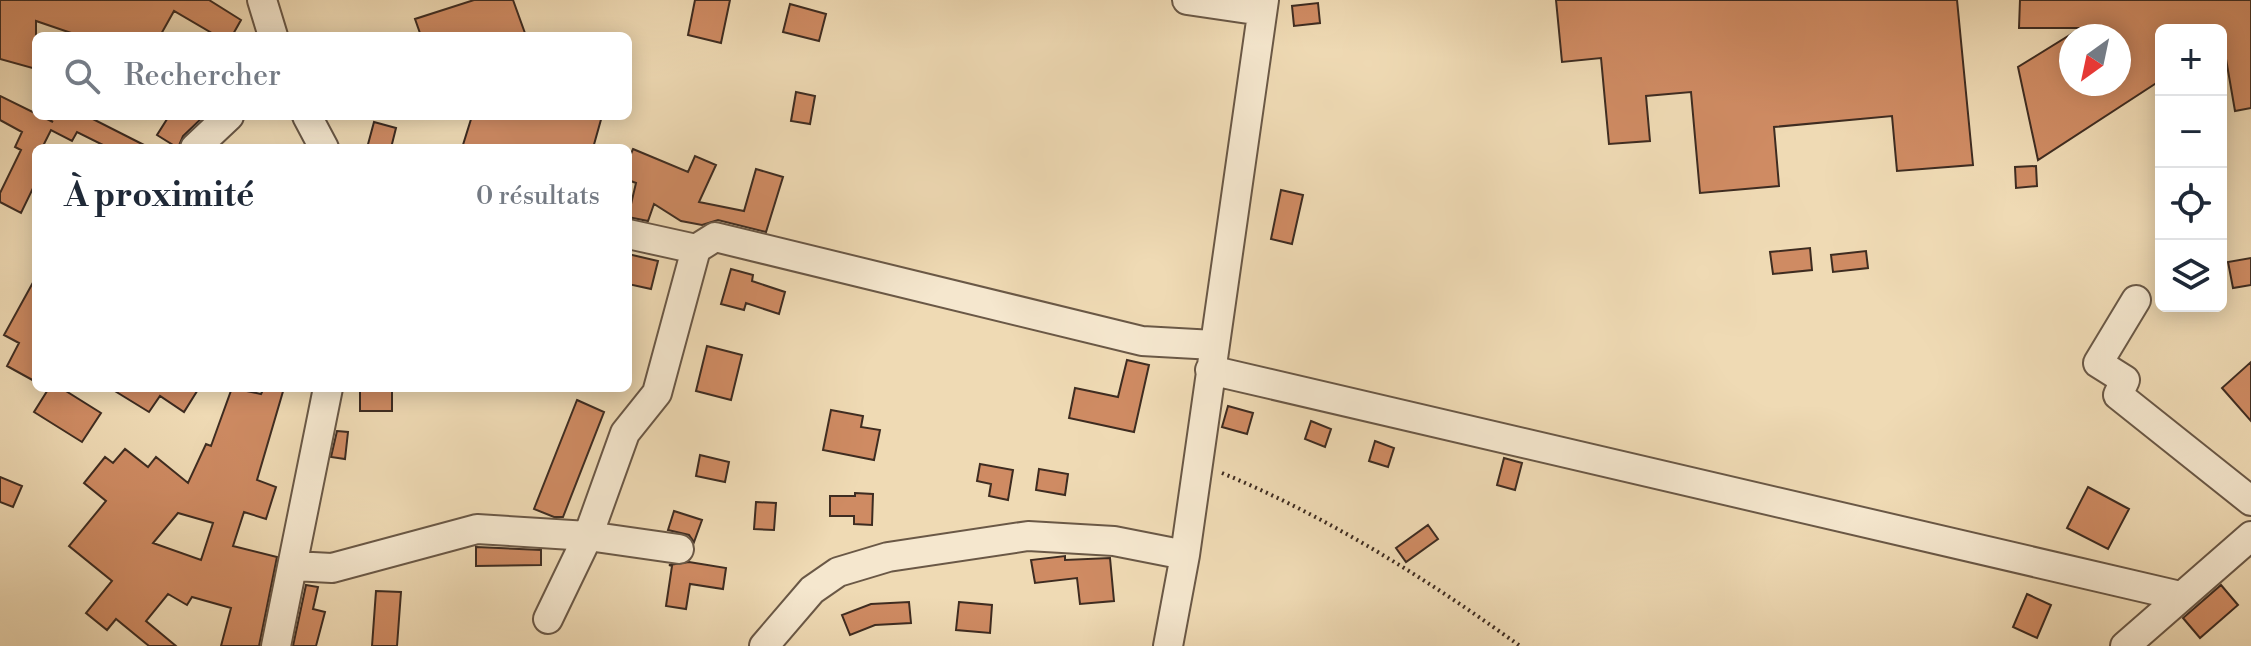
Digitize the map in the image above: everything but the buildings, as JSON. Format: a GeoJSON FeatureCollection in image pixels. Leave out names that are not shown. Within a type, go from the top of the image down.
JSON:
{"type":"FeatureCollection","features":[{"type":"Feature","properties":{"kind":"street"},"geometry":{"type":"LineString","coordinates":[[262,0],[272,32]]}},
{"type":"Feature","properties":{"kind":"street"},"geometry":{"type":"LineString","coordinates":[[1168,646],[1185,555],[1263,6],[1187,0]]}},
{"type":"Feature","properties":{"kind":"street"},"geometry":{"type":"LineString","coordinates":[[199,144],[225,120]]}},
{"type":"Feature","properties":{"kind":"street"},"geometry":{"type":"LineString","coordinates":[[309,120],[322,144]]}},
{"type":"Feature","properties":{"kind":"street"},"geometry":{"type":"LineString","coordinates":[[632,235],[696,249]]}},
{"type":"Feature","properties":{"kind":"street"},"geometry":{"type":"LineString","coordinates":[[548,619],[588,536],[625,433],[657,393],[696,249],[715,237],[2180,596]]}},
{"type":"Feature","properties":{"kind":"street"},"geometry":{"type":"LineString","coordinates":[[2136,300],[2098,363],[2125,380],[2118,395],[2251,501]]}},
{"type":"Feature","properties":{"kind":"street"},"geometry":{"type":"LineString","coordinates":[[276,646],[327,392]]}},
{"type":"Feature","properties":{"kind":"street"},"geometry":{"type":"LineString","coordinates":[[293,566],[332,568],[477,529],[588,536],[679,549]]}},
{"type":"Feature","properties":{"kind":"street"},"geometry":{"type":"LineString","coordinates":[[764,646],[812,590],[838,572],[888,557],[1028,536],[1114,541],[1185,555]]}},
{"type":"Feature","properties":{"kind":"street"},"geometry":{"type":"LineString","coordinates":[[2125,646],[2251,536]]}},
{"type":"Feature","properties":{"kind":"path"},"geometry":{"type":"LineString","coordinates":[[1198,463],[1267,492],[1442,590],[1520,646]]}}]}
